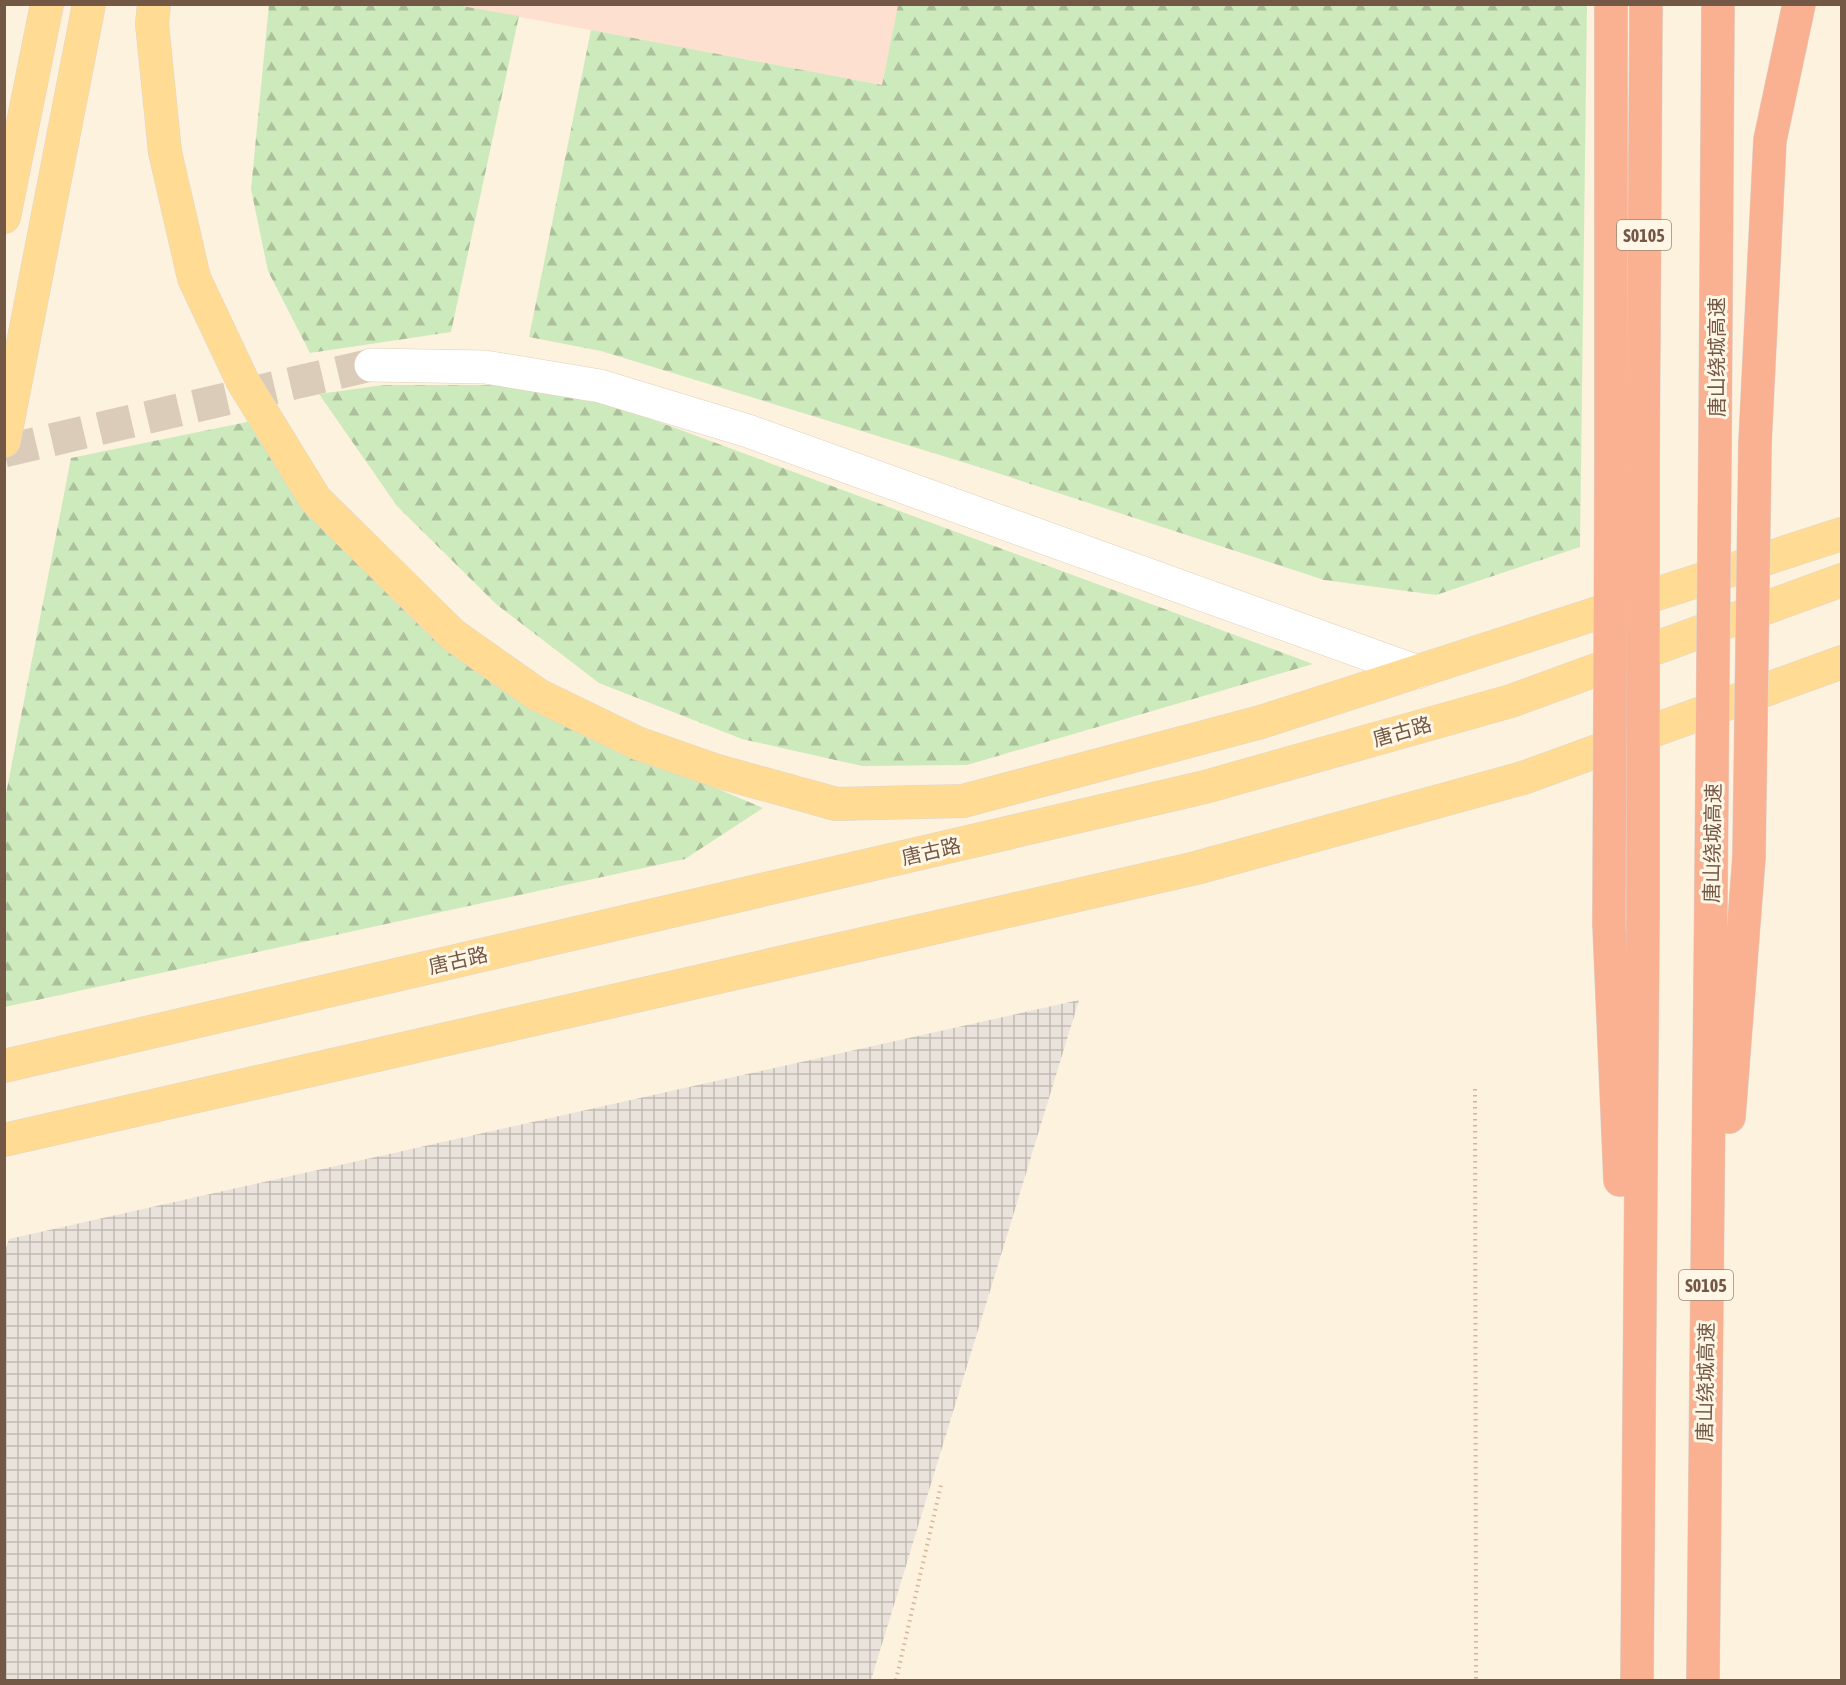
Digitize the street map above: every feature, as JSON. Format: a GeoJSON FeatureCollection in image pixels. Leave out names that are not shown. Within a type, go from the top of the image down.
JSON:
{"type":"FeatureCollection","features":[{"type":"Feature","properties":{"kind":"highway"},"geometry":{"type":"LineString","coordinates":[[1611,4],[1609,924],[1638,1597]]}},
{"type":"Feature","properties":{"kind":"highway","name":"S0105"},"geometry":{"type":"LineString","coordinates":[[1638,1680],[1646,4]]}},
{"type":"Feature","properties":{"kind":"highway","name":"唐山绕城高速"},"geometry":{"type":"LineString","coordinates":[[1703,1680],[1704,1421],[1712,889],[1718,4]]}},
{"type":"Feature","properties":{"kind":"highway"},"geometry":{"type":"LineString","coordinates":[[1704,1421],[1749,857],[1755,443],[1770,140],[1799,4]]}},
{"type":"Feature","properties":{"kind":"main road"},"geometry":{"type":"LineString","coordinates":[[4,217],[47,4]]}},
{"type":"Feature","properties":{"kind":"main road"},"geometry":{"type":"LineString","coordinates":[[4,441],[89,4]]}},
{"type":"Feature","properties":{"kind":"main road"},"geometry":{"type":"LineString","coordinates":[[154,4],[152,24],[165,152],[194,278],[242,380],[315,499],[453,635],[538,696],[637,743],[717,771],[836,804],[963,801],[1261,722],[1842,534]]}},
{"type":"Feature","properties":{"kind":"main road","name":"唐古路"},"geometry":{"type":"LineString","coordinates":[[4,1066],[1205,787],[1511,701],[1842,580]]}},
{"type":"Feature","properties":{"kind":"main road"},"geometry":{"type":"LineString","coordinates":[[4,1140],[1196,868],[1523,778],[1842,662]]}},
{"type":"Feature","properties":{"kind":"street"},"geometry":{"type":"LineString","coordinates":[[371,365],[485,367],[612,390],[748,431],[1418,672]]}},
{"type":"Feature","properties":{"kind":"path"},"geometry":{"type":"LineString","coordinates":[[1475,1089],[1476,1680]]}},
{"type":"Feature","properties":{"kind":"path"},"geometry":{"type":"LineString","coordinates":[[896,1680],[941,1485]]}},
{"type":"Feature","properties":{"kind":"shaded area"},"geometry":{"type":"Polygon","coordinates":[[[456,5],[898,5],[882,85],[456,5]]]}},
{"type":"Feature","properties":{"kind":"shaded area"},"geometry":{"type":"Polygon","coordinates":[[[1079,1000],[871,1680],[5,1680],[4,1254],[9,1239],[1079,1000]]]}},
{"type":"Feature","properties":{"kind":"green space"},"geometry":{"type":"Polygon","coordinates":[[[269,5],[456,5],[519,16],[451,332],[310,353],[268,271],[251,189],[269,5]]]}},
{"type":"Feature","properties":{"kind":"green space"},"geometry":{"type":"Polygon","coordinates":[[[898,5],[1587,5],[1580,547],[1436,595],[1324,580],[982,468],[601,351],[529,337],[591,30],[882,85],[898,5]]]}},
{"type":"Feature","properties":{"kind":"green space"},"geometry":{"type":"Polygon","coordinates":[[[383,385],[497,385],[613,405],[1313,664],[967,765],[862,766],[742,739],[599,683],[496,604],[397,506],[319,394],[383,385]]]}},
{"type":"Feature","properties":{"kind":"green space"},"geometry":{"type":"Polygon","coordinates":[[[252,421],[571,727],[763,808],[685,859],[5,1007],[5,799],[71,458],[252,421]]]}},
{"type":"Feature","properties":{"kind":"tunnel"},"geometry":{"type":"LineString","coordinates":[[4,451],[371,365]]}}]}
